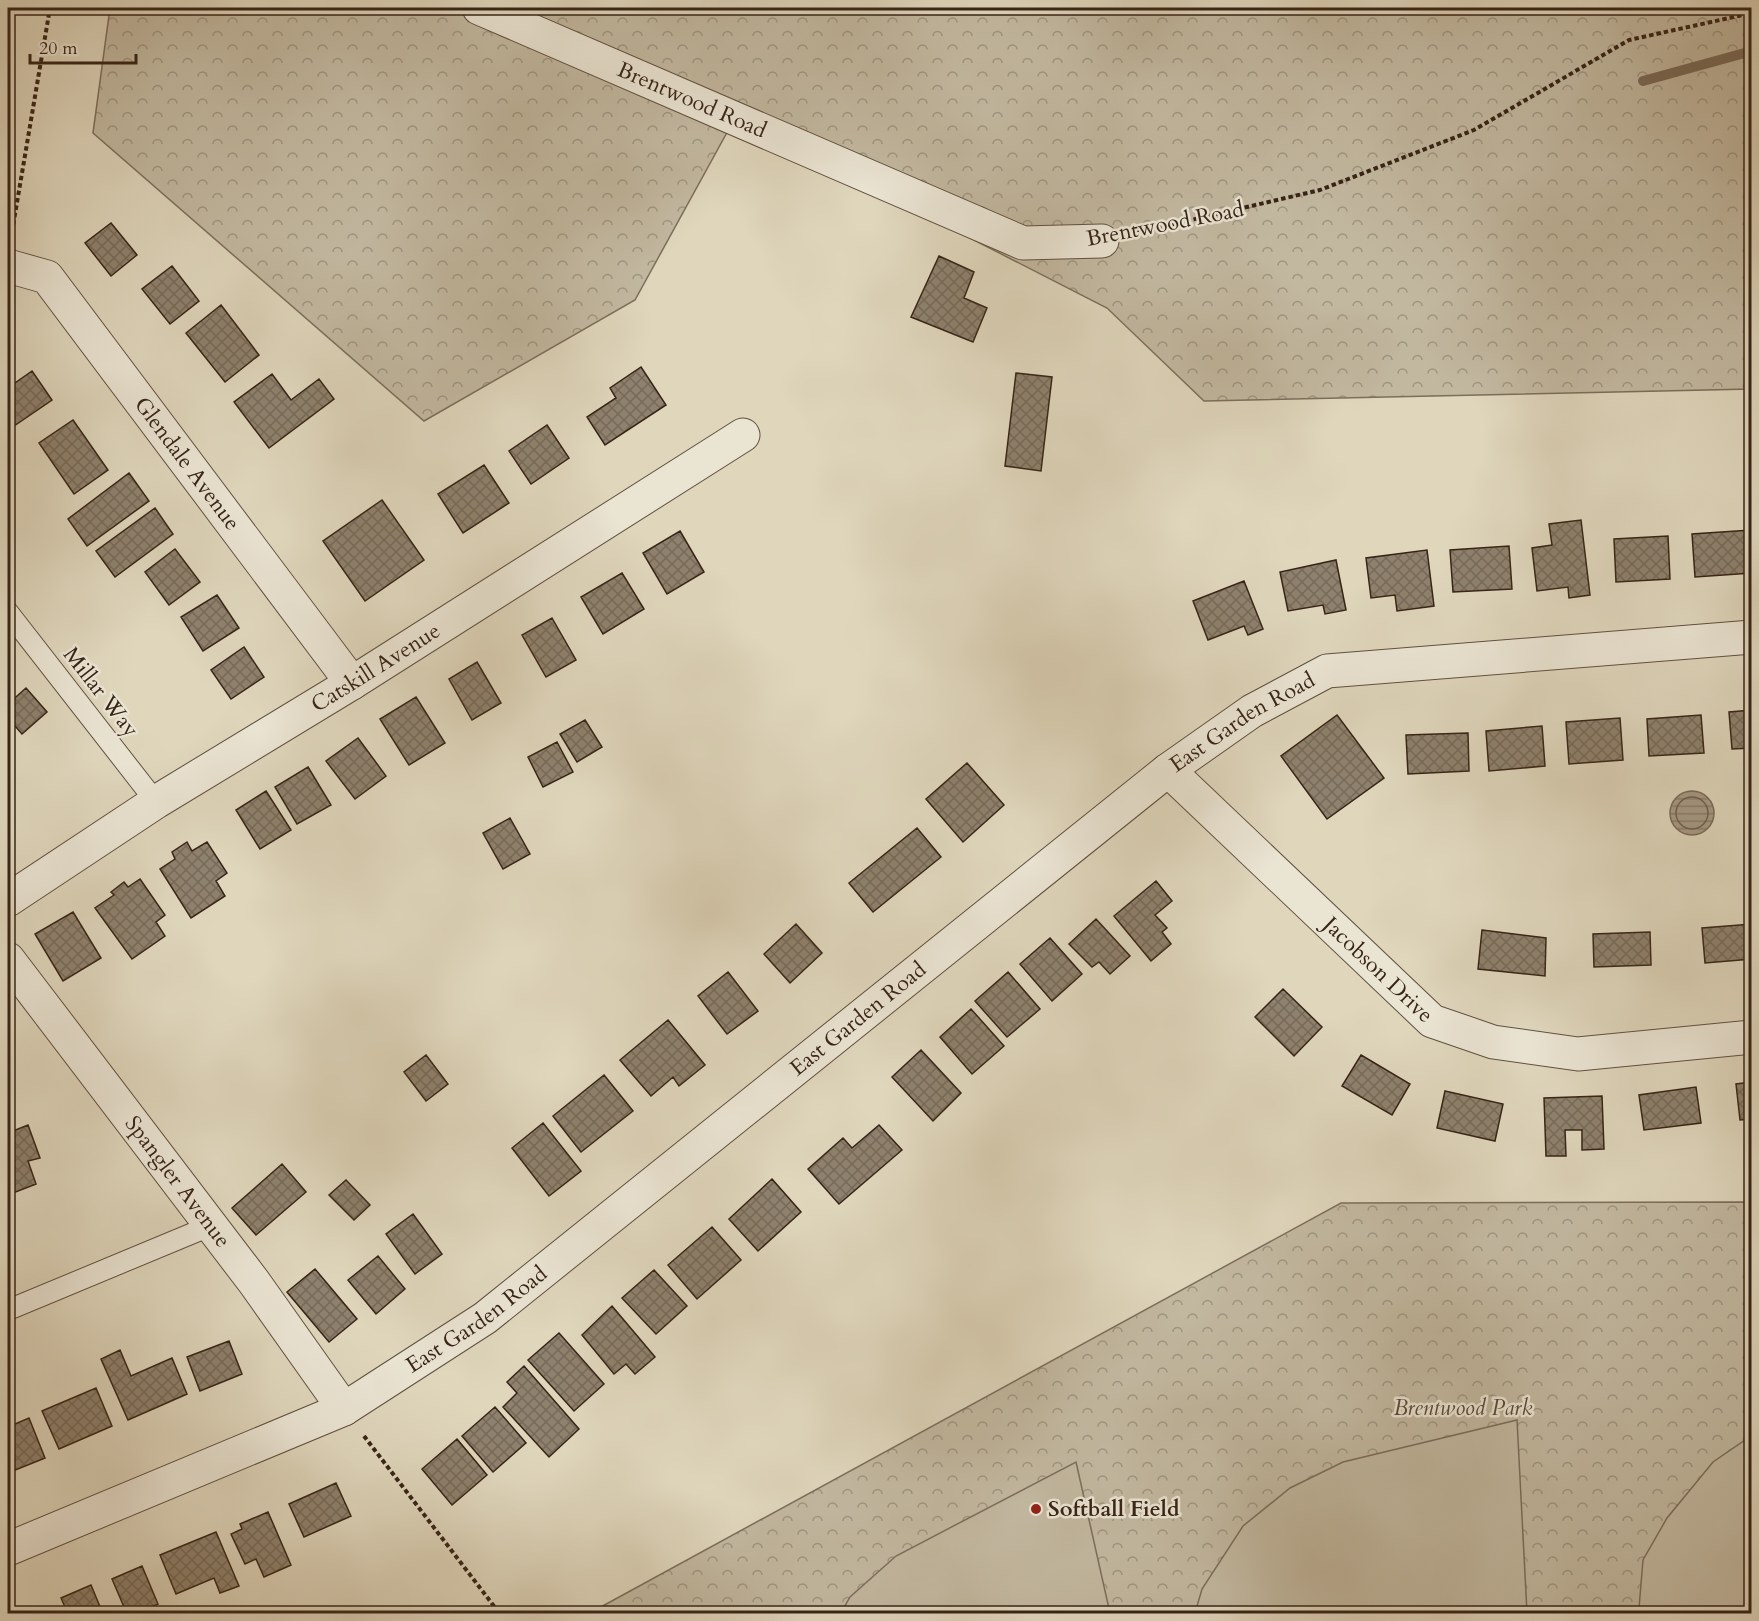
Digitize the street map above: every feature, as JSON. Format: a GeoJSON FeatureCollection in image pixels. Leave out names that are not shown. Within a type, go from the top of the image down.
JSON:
{"type":"FeatureCollection","features":[{"type":"Feature","properties":{"kind":"street","name":"Brentwood Road"},"geometry":{"type":"LineString","coordinates":[[479,8],[1023,243],[1102,241]]}},
{"type":"Feature","properties":{"kind":"street","name":"Glendale Avenue"},"geometry":{"type":"LineString","coordinates":[[8,255],[47,277],[352,683]]}},
{"type":"Feature","properties":{"kind":"street","name":"Catskill Avenue"},"geometry":{"type":"LineString","coordinates":[[8,900],[156,802],[352,683],[743,435]]}},
{"type":"Feature","properties":{"kind":"street","name":"East Garden Road"},"geometry":{"type":"LineString","coordinates":[[8,1549],[344,1409],[485,1318],[1168,770],[1252,711],[1327,671],[1752,638]]}},
{"type":"Feature","properties":{"kind":"street","name":"Jacobson Drive"},"geometry":{"type":"LineString","coordinates":[[1168,770],[1432,1021],[1493,1042],[1578,1054],[1752,1037]]}},
{"type":"Feature","properties":{"kind":"street","name":"Spangler Avenue"},"geometry":{"type":"LineString","coordinates":[[8,959],[210,1226],[344,1409]]}},
{"type":"Feature","properties":{"kind":"lane","name":"Millar Way"},"geometry":{"type":"LineString","coordinates":[[8,612],[156,802]]}},
{"type":"Feature","properties":{"kind":"lane"},"geometry":{"type":"LineString","coordinates":[[8,1310],[210,1226]]}},
{"type":"Feature","properties":{"kind":"path"},"geometry":{"type":"LineString","coordinates":[[8,255],[50,8]]}},
{"type":"Feature","properties":{"kind":"path","name":"Brentwood Road"},"geometry":{"type":"LineString","coordinates":[[1102,241],[1320,190],[1474,130],[1629,40],[1752,13]]}},
{"type":"Feature","properties":{"kind":"path"},"geometry":{"type":"LineString","coordinates":[[344,1409],[500,1614]]}},
{"type":"Feature","properties":{"kind":"green space"},"geometry":{"type":"Polygon","coordinates":[[[110,8],[1751,8],[1751,389],[1204,401],[1107,308],[735,118],[635,300],[424,421],[93,133],[110,8]]]}},
{"type":"Feature","properties":{"kind":"green space","name":"Brentwood Park"},"geometry":{"type":"Polygon","coordinates":[[[1751,1202],[1751,1613],[588,1614],[1341,1203],[1751,1202]]]}},
{"type":"Feature","properties":{"kind":"green space"},"geometry":{"type":"Polygon","coordinates":[[[1517,1420],[1527,1613],[1195,1613],[1202,1589],[1243,1526],[1290,1488],[1343,1462],[1517,1420]]]}},
{"type":"Feature","properties":{"kind":"green space"},"geometry":{"type":"Polygon","coordinates":[[[1751,1436],[1751,1613],[1649,1614],[1639,1608],[1643,1560],[1667,1518],[1713,1462],[1751,1436]]]}},
{"type":"Feature","properties":{"kind":"green space","name":"Softball Field"},"geometry":{"type":"Polygon","coordinates":[[[1076,1462],[1110,1613],[841,1613],[850,1597],[896,1556],[1076,1462]]]}},
{"type":"Feature","properties":{"kind":"water"},"geometry":{"type":"Polygon","coordinates":[[[1692,791],[1707,798],[1714,813],[1707,828],[1692,835],[1677,828],[1670,813],[1677,798],[1692,791]]]}},
{"type":"Feature","properties":{"kind":"building"},"geometry":{"type":"Polygon","coordinates":[[[111,223],[137,255],[111,276],[85,243],[111,223]]]}},
{"type":"Feature","properties":{"kind":"building"},"geometry":{"type":"Polygon","coordinates":[[[939,256],[974,272],[964,298],[987,308],[973,342],[911,317],[939,256]]]}},
{"type":"Feature","properties":{"kind":"building"},"geometry":{"type":"Polygon","coordinates":[[[172,266],[199,301],[170,324],[142,289],[172,266]]]}},
{"type":"Feature","properties":{"kind":"building"},"geometry":{"type":"Polygon","coordinates":[[[221,305],[259,355],[225,382],[186,333],[221,305]]]}},
{"type":"Feature","properties":{"kind":"building"},"geometry":{"type":"Polygon","coordinates":[[[641,367],[666,405],[605,445],[587,417],[616,398],[610,388],[641,367]]]}},
{"type":"Feature","properties":{"kind":"building"},"geometry":{"type":"Polygon","coordinates":[[[32,371],[52,400],[14,426],[8,417],[8,388],[32,371]]]}},
{"type":"Feature","properties":{"kind":"building"},"geometry":{"type":"Polygon","coordinates":[[[1016,373],[1052,377],[1041,471],[1005,466],[1016,373]]]}},
{"type":"Feature","properties":{"kind":"building"},"geometry":{"type":"Polygon","coordinates":[[[272,374],[291,400],[319,379],[334,399],[269,448],[234,402],[272,374]]]}},
{"type":"Feature","properties":{"kind":"building"},"geometry":{"type":"Polygon","coordinates":[[[73,420],[108,470],[74,494],[39,443],[73,420]]]}},
{"type":"Feature","properties":{"kind":"building"},"geometry":{"type":"Polygon","coordinates":[[[547,425],[569,458],[531,484],[509,451],[547,425]]]}},
{"type":"Feature","properties":{"kind":"building"},"geometry":{"type":"Polygon","coordinates":[[[484,465],[509,503],[463,533],[438,494],[484,465]]]}},
{"type":"Feature","properties":{"kind":"building"},"geometry":{"type":"Polygon","coordinates":[[[129,473],[149,501],[87,546],[68,519],[129,473]]]}},
{"type":"Feature","properties":{"kind":"building"},"geometry":{"type":"Polygon","coordinates":[[[382,500],[424,560],[365,601],[323,541],[382,500]]]}},
{"type":"Feature","properties":{"kind":"building"},"geometry":{"type":"Polygon","coordinates":[[[155,508],[173,534],[115,577],[96,551],[155,508]]]}},
{"type":"Feature","properties":{"kind":"building"},"geometry":{"type":"Polygon","coordinates":[[[1581,520],[1590,595],[1569,598],[1568,587],[1537,591],[1532,548],[1552,545],[1549,524],[1581,520]]]}},
{"type":"Feature","properties":{"kind":"building"},"geometry":{"type":"Polygon","coordinates":[[[1751,530],[1752,573],[1695,577],[1692,534],[1751,530]]]}},
{"type":"Feature","properties":{"kind":"building"},"geometry":{"type":"Polygon","coordinates":[[[680,531],[704,572],[667,594],[643,553],[680,531]]]}},
{"type":"Feature","properties":{"kind":"building"},"geometry":{"type":"Polygon","coordinates":[[[1668,536],[1670,579],[1616,582],[1614,539],[1668,536]]]}},
{"type":"Feature","properties":{"kind":"building"},"geometry":{"type":"Polygon","coordinates":[[[1509,546],[1512,589],[1453,592],[1450,550],[1509,546]]]}},
{"type":"Feature","properties":{"kind":"building"},"geometry":{"type":"Polygon","coordinates":[[[175,549],[200,582],[169,605],[145,572],[175,549]]]}},
{"type":"Feature","properties":{"kind":"building"},"geometry":{"type":"Polygon","coordinates":[[[1427,550],[1434,606],[1397,611],[1395,595],[1371,598],[1366,558],[1427,550]]]}},
{"type":"Feature","properties":{"kind":"building"},"geometry":{"type":"Polygon","coordinates":[[[1336,560],[1346,610],[1325,614],[1323,605],[1288,611],[1280,572],[1336,560]]]}},
{"type":"Feature","properties":{"kind":"building"},"geometry":{"type":"Polygon","coordinates":[[[622,573],[644,609],[603,634],[581,597],[622,573]]]}},
{"type":"Feature","properties":{"kind":"building"},"geometry":{"type":"Polygon","coordinates":[[[1244,581],[1263,629],[1248,635],[1244,626],[1208,640],[1193,601],[1244,581]]]}},
{"type":"Feature","properties":{"kind":"building"},"geometry":{"type":"Polygon","coordinates":[[[217,595],[239,628],[203,651],[181,617],[217,595]]]}},
{"type":"Feature","properties":{"kind":"building"},"geometry":{"type":"Polygon","coordinates":[[[552,618],[576,660],[546,677],[522,635],[552,618]]]}},
{"type":"Feature","properties":{"kind":"building"},"geometry":{"type":"Polygon","coordinates":[[[244,647],[264,677],[231,699],[211,670],[244,647]]]}},
{"type":"Feature","properties":{"kind":"building"},"geometry":{"type":"Polygon","coordinates":[[[477,662],[501,703],[472,720],[449,679],[477,662]]]}},
{"type":"Feature","properties":{"kind":"building"},"geometry":{"type":"Polygon","coordinates":[[[26,688],[47,712],[22,734],[8,718],[8,704],[26,688]]]}},
{"type":"Feature","properties":{"kind":"building"},"geometry":{"type":"Polygon","coordinates":[[[416,697],[445,743],[409,765],[380,719],[416,697]]]}},
{"type":"Feature","properties":{"kind":"building"},"geometry":{"type":"Polygon","coordinates":[[[1752,710],[1752,748],[1732,749],[1729,712],[1752,710]]]}},
{"type":"Feature","properties":{"kind":"building"},"geometry":{"type":"Polygon","coordinates":[[[1337,715],[1384,778],[1327,819],[1281,756],[1337,715]]]}},
{"type":"Feature","properties":{"kind":"building"},"geometry":{"type":"Polygon","coordinates":[[[1701,715],[1704,753],[1649,756],[1647,719],[1701,715]]]}},
{"type":"Feature","properties":{"kind":"building"},"geometry":{"type":"Polygon","coordinates":[[[1620,718],[1623,760],[1569,764],[1566,722],[1620,718]]]}},
{"type":"Feature","properties":{"kind":"building"},"geometry":{"type":"Polygon","coordinates":[[[585,720],[602,747],[577,762],[560,734],[585,720]]]}},
{"type":"Feature","properties":{"kind":"building"},"geometry":{"type":"Polygon","coordinates":[[[1542,726],[1545,766],[1489,771],[1486,731],[1542,726]]]}},
{"type":"Feature","properties":{"kind":"building"},"geometry":{"type":"Polygon","coordinates":[[[1468,733],[1469,771],[1408,774],[1406,735],[1468,733]]]}},
{"type":"Feature","properties":{"kind":"building"},"geometry":{"type":"Polygon","coordinates":[[[358,738],[386,776],[355,799],[326,761],[358,738]]]}},
{"type":"Feature","properties":{"kind":"building"},"geometry":{"type":"Polygon","coordinates":[[[557,742],[573,772],[543,787],[528,757],[557,742]]]}},
{"type":"Feature","properties":{"kind":"building"},"geometry":{"type":"Polygon","coordinates":[[[967,763],[1004,805],[963,842],[926,799],[967,763]]]}},
{"type":"Feature","properties":{"kind":"building"},"geometry":{"type":"Polygon","coordinates":[[[308,767],[331,805],[297,824],[275,787],[308,767]]]}},
{"type":"Feature","properties":{"kind":"building"},"geometry":{"type":"Polygon","coordinates":[[[266,791],[291,830],[260,849],[236,810],[266,791]]]}},
{"type":"Feature","properties":{"kind":"building"},"geometry":{"type":"Polygon","coordinates":[[[510,818],[530,854],[503,869],[483,833],[510,818]]]}},
{"type":"Feature","properties":{"kind":"building"},"geometry":{"type":"Polygon","coordinates":[[[917,828],[941,857],[873,912],[849,883],[917,828]]]}},
{"type":"Feature","properties":{"kind":"building"},"geometry":{"type":"Polygon","coordinates":[[[187,842],[192,851],[207,842],[227,873],[216,881],[225,896],[191,918],[160,869],[175,859],[172,852],[187,842]]]}},
{"type":"Feature","properties":{"kind":"building"},"geometry":{"type":"Polygon","coordinates":[[[140,879],[165,915],[156,922],[165,936],[132,959],[95,908],[114,895],[111,892],[124,882],[128,887],[140,879]]]}},
{"type":"Feature","properties":{"kind":"building"},"geometry":{"type":"Polygon","coordinates":[[[1156,881],[1172,901],[1155,915],[1167,928],[1162,932],[1171,944],[1151,961],[1114,916],[1156,881]]]}},
{"type":"Feature","properties":{"kind":"building"},"geometry":{"type":"Polygon","coordinates":[[[73,912],[101,958],[63,981],[35,934],[73,912]]]}},
{"type":"Feature","properties":{"kind":"building"},"geometry":{"type":"Polygon","coordinates":[[[1096,919],[1130,956],[1110,974],[1099,962],[1092,967],[1069,944],[1096,919]]]}},
{"type":"Feature","properties":{"kind":"building"},"geometry":{"type":"Polygon","coordinates":[[[796,924],[822,953],[790,983],[764,954],[796,924]]]}},
{"type":"Feature","properties":{"kind":"building"},"geometry":{"type":"Polygon","coordinates":[[[1752,924],[1752,959],[1705,963],[1702,928],[1752,924]]]}},
{"type":"Feature","properties":{"kind":"building"},"geometry":{"type":"Polygon","coordinates":[[[1482,930],[1546,938],[1545,976],[1478,969],[1482,930]]]}},
{"type":"Feature","properties":{"kind":"building"},"geometry":{"type":"Polygon","coordinates":[[[1650,932],[1651,965],[1594,967],[1593,934],[1650,932]]]}},
{"type":"Feature","properties":{"kind":"building"},"geometry":{"type":"Polygon","coordinates":[[[1050,938],[1082,974],[1052,1001],[1020,964],[1050,938]]]}},
{"type":"Feature","properties":{"kind":"building"},"geometry":{"type":"Polygon","coordinates":[[[728,972],[758,1011],[727,1034],[698,996],[728,972]]]}},
{"type":"Feature","properties":{"kind":"building"},"geometry":{"type":"Polygon","coordinates":[[[1008,972],[1040,1009],[1007,1037],[975,1001],[1008,972]]]}},
{"type":"Feature","properties":{"kind":"building"},"geometry":{"type":"Polygon","coordinates":[[[1283,989],[1322,1027],[1294,1056],[1255,1017],[1283,989]]]}},
{"type":"Feature","properties":{"kind":"building"},"geometry":{"type":"Polygon","coordinates":[[[971,1009],[1004,1046],[972,1074],[940,1037],[971,1009]]]}},
{"type":"Feature","properties":{"kind":"building"},"geometry":{"type":"Polygon","coordinates":[[[668,1020],[705,1065],[679,1086],[673,1077],[651,1096],[620,1060],[668,1020]]]}},
{"type":"Feature","properties":{"kind":"building"},"geometry":{"type":"Polygon","coordinates":[[[921,1050],[961,1093],[933,1121],[892,1077],[921,1050]]]}},
{"type":"Feature","properties":{"kind":"building"},"geometry":{"type":"Polygon","coordinates":[[[426,1055],[448,1084],[426,1101],[404,1072],[426,1055]]]}},
{"type":"Feature","properties":{"kind":"building"},"geometry":{"type":"Polygon","coordinates":[[[1361,1055],[1410,1084],[1392,1115],[1342,1086],[1361,1055]]]}},
{"type":"Feature","properties":{"kind":"building"},"geometry":{"type":"Polygon","coordinates":[[[604,1075],[633,1111],[581,1152],[553,1116],[604,1075]]]}},
{"type":"Feature","properties":{"kind":"building"},"geometry":{"type":"Polygon","coordinates":[[[1752,1082],[1752,1119],[1740,1120],[1736,1084],[1752,1082]]]}},
{"type":"Feature","properties":{"kind":"building"},"geometry":{"type":"Polygon","coordinates":[[[1696,1087],[1701,1123],[1644,1130],[1639,1095],[1696,1087]]]}},
{"type":"Feature","properties":{"kind":"building"},"geometry":{"type":"Polygon","coordinates":[[[1445,1091],[1503,1104],[1495,1141],[1437,1128],[1445,1091]]]}},
{"type":"Feature","properties":{"kind":"building"},"geometry":{"type":"Polygon","coordinates":[[[1602,1096],[1604,1149],[1582,1150],[1582,1130],[1565,1130],[1566,1156],[1546,1156],[1544,1098],[1602,1096]]]}},
{"type":"Feature","properties":{"kind":"building"},"geometry":{"type":"Polygon","coordinates":[[[543,1123],[581,1171],[549,1196],[512,1148],[543,1123]]]}},
{"type":"Feature","properties":{"kind":"building"},"geometry":{"type":"Polygon","coordinates":[[[28,1125],[40,1158],[28,1161],[36,1184],[8,1195],[8,1133],[28,1125]]]}},
{"type":"Feature","properties":{"kind":"building"},"geometry":{"type":"Polygon","coordinates":[[[879,1125],[902,1150],[839,1204],[808,1169],[843,1138],[852,1148],[879,1125]]]}},
{"type":"Feature","properties":{"kind":"building"},"geometry":{"type":"Polygon","coordinates":[[[282,1164],[306,1192],[256,1235],[232,1208],[282,1164]]]}},
{"type":"Feature","properties":{"kind":"building"},"geometry":{"type":"Polygon","coordinates":[[[772,1179],[801,1212],[758,1251],[729,1219],[772,1179]]]}},
{"type":"Feature","properties":{"kind":"building"},"geometry":{"type":"Polygon","coordinates":[[[346,1180],[370,1205],[354,1220],[329,1195],[346,1180]]]}},
{"type":"Feature","properties":{"kind":"building"},"geometry":{"type":"Polygon","coordinates":[[[413,1214],[442,1254],[415,1274],[386,1234],[413,1214]]]}},
{"type":"Feature","properties":{"kind":"building"},"geometry":{"type":"Polygon","coordinates":[[[712,1227],[741,1260],[697,1299],[668,1265],[712,1227]]]}},
{"type":"Feature","properties":{"kind":"building"},"geometry":{"type":"Polygon","coordinates":[[[378,1256],[405,1289],[376,1314],[348,1280],[378,1256]]]}},
{"type":"Feature","properties":{"kind":"building"},"geometry":{"type":"Polygon","coordinates":[[[315,1269],[357,1319],[329,1342],[287,1292],[315,1269]]]}},
{"type":"Feature","properties":{"kind":"building"},"geometry":{"type":"Polygon","coordinates":[[[654,1270],[687,1306],[656,1334],[622,1298],[654,1270]]]}},
{"type":"Feature","properties":{"kind":"building"},"geometry":{"type":"Polygon","coordinates":[[[612,1306],[655,1357],[635,1374],[626,1364],[614,1374],[582,1335],[612,1306]]]}},
{"type":"Feature","properties":{"kind":"building"},"geometry":{"type":"Polygon","coordinates":[[[559,1333],[604,1384],[574,1411],[528,1360],[559,1333]]]}},
{"type":"Feature","properties":{"kind":"building"},"geometry":{"type":"Polygon","coordinates":[[[229,1341],[242,1374],[200,1391],[187,1357],[229,1341]]]}},
{"type":"Feature","properties":{"kind":"building"},"geometry":{"type":"Polygon","coordinates":[[[120,1350],[131,1376],[172,1358],[187,1394],[128,1420],[101,1359],[120,1350]]]}},
{"type":"Feature","properties":{"kind":"building"},"geometry":{"type":"Polygon","coordinates":[[[524,1366],[579,1429],[549,1457],[503,1407],[517,1393],[507,1382],[524,1366]]]}},
{"type":"Feature","properties":{"kind":"building"},"geometry":{"type":"Polygon","coordinates":[[[96,1388],[112,1426],[59,1449],[42,1411],[96,1388]]]}},
{"type":"Feature","properties":{"kind":"building"},"geometry":{"type":"Polygon","coordinates":[[[495,1407],[526,1443],[493,1472],[462,1436],[495,1407]]]}},
{"type":"Feature","properties":{"kind":"building"},"geometry":{"type":"Polygon","coordinates":[[[29,1418],[45,1458],[8,1473],[8,1427],[29,1418]]]}},
{"type":"Feature","properties":{"kind":"building"},"geometry":{"type":"Polygon","coordinates":[[[457,1439],[487,1475],[452,1505],[422,1469],[457,1439]]]}},
{"type":"Feature","properties":{"kind":"building"},"geometry":{"type":"Polygon","coordinates":[[[336,1483],[351,1516],[304,1537],[289,1504],[336,1483]]]}},
{"type":"Feature","properties":{"kind":"building"},"geometry":{"type":"Polygon","coordinates":[[[268,1512],[291,1565],[264,1577],[256,1559],[245,1564],[231,1534],[242,1529],[240,1524],[268,1512]]]}},
{"type":"Feature","properties":{"kind":"building"},"geometry":{"type":"Polygon","coordinates":[[[216,1532],[239,1586],[220,1593],[214,1578],[176,1594],[160,1555],[216,1532]]]}},
{"type":"Feature","properties":{"kind":"building"},"geometry":{"type":"Polygon","coordinates":[[[142,1566],[158,1604],[136,1614],[127,1614],[112,1579],[142,1566]]]}},
{"type":"Feature","properties":{"kind":"building"},"geometry":{"type":"Polygon","coordinates":[[[91,1585],[103,1614],[68,1614],[61,1598],[91,1585]]]}},
{"type":"Feature","properties":{"kind":"waterway"},"geometry":{"type":"LineString","coordinates":[[1643,81],[1752,51]]}},
{"type":"Feature","properties":{"kind":"place","name":"Softball Field"},"geometry":{"type":"Point","coordinates":[1036,1509]}}]}
